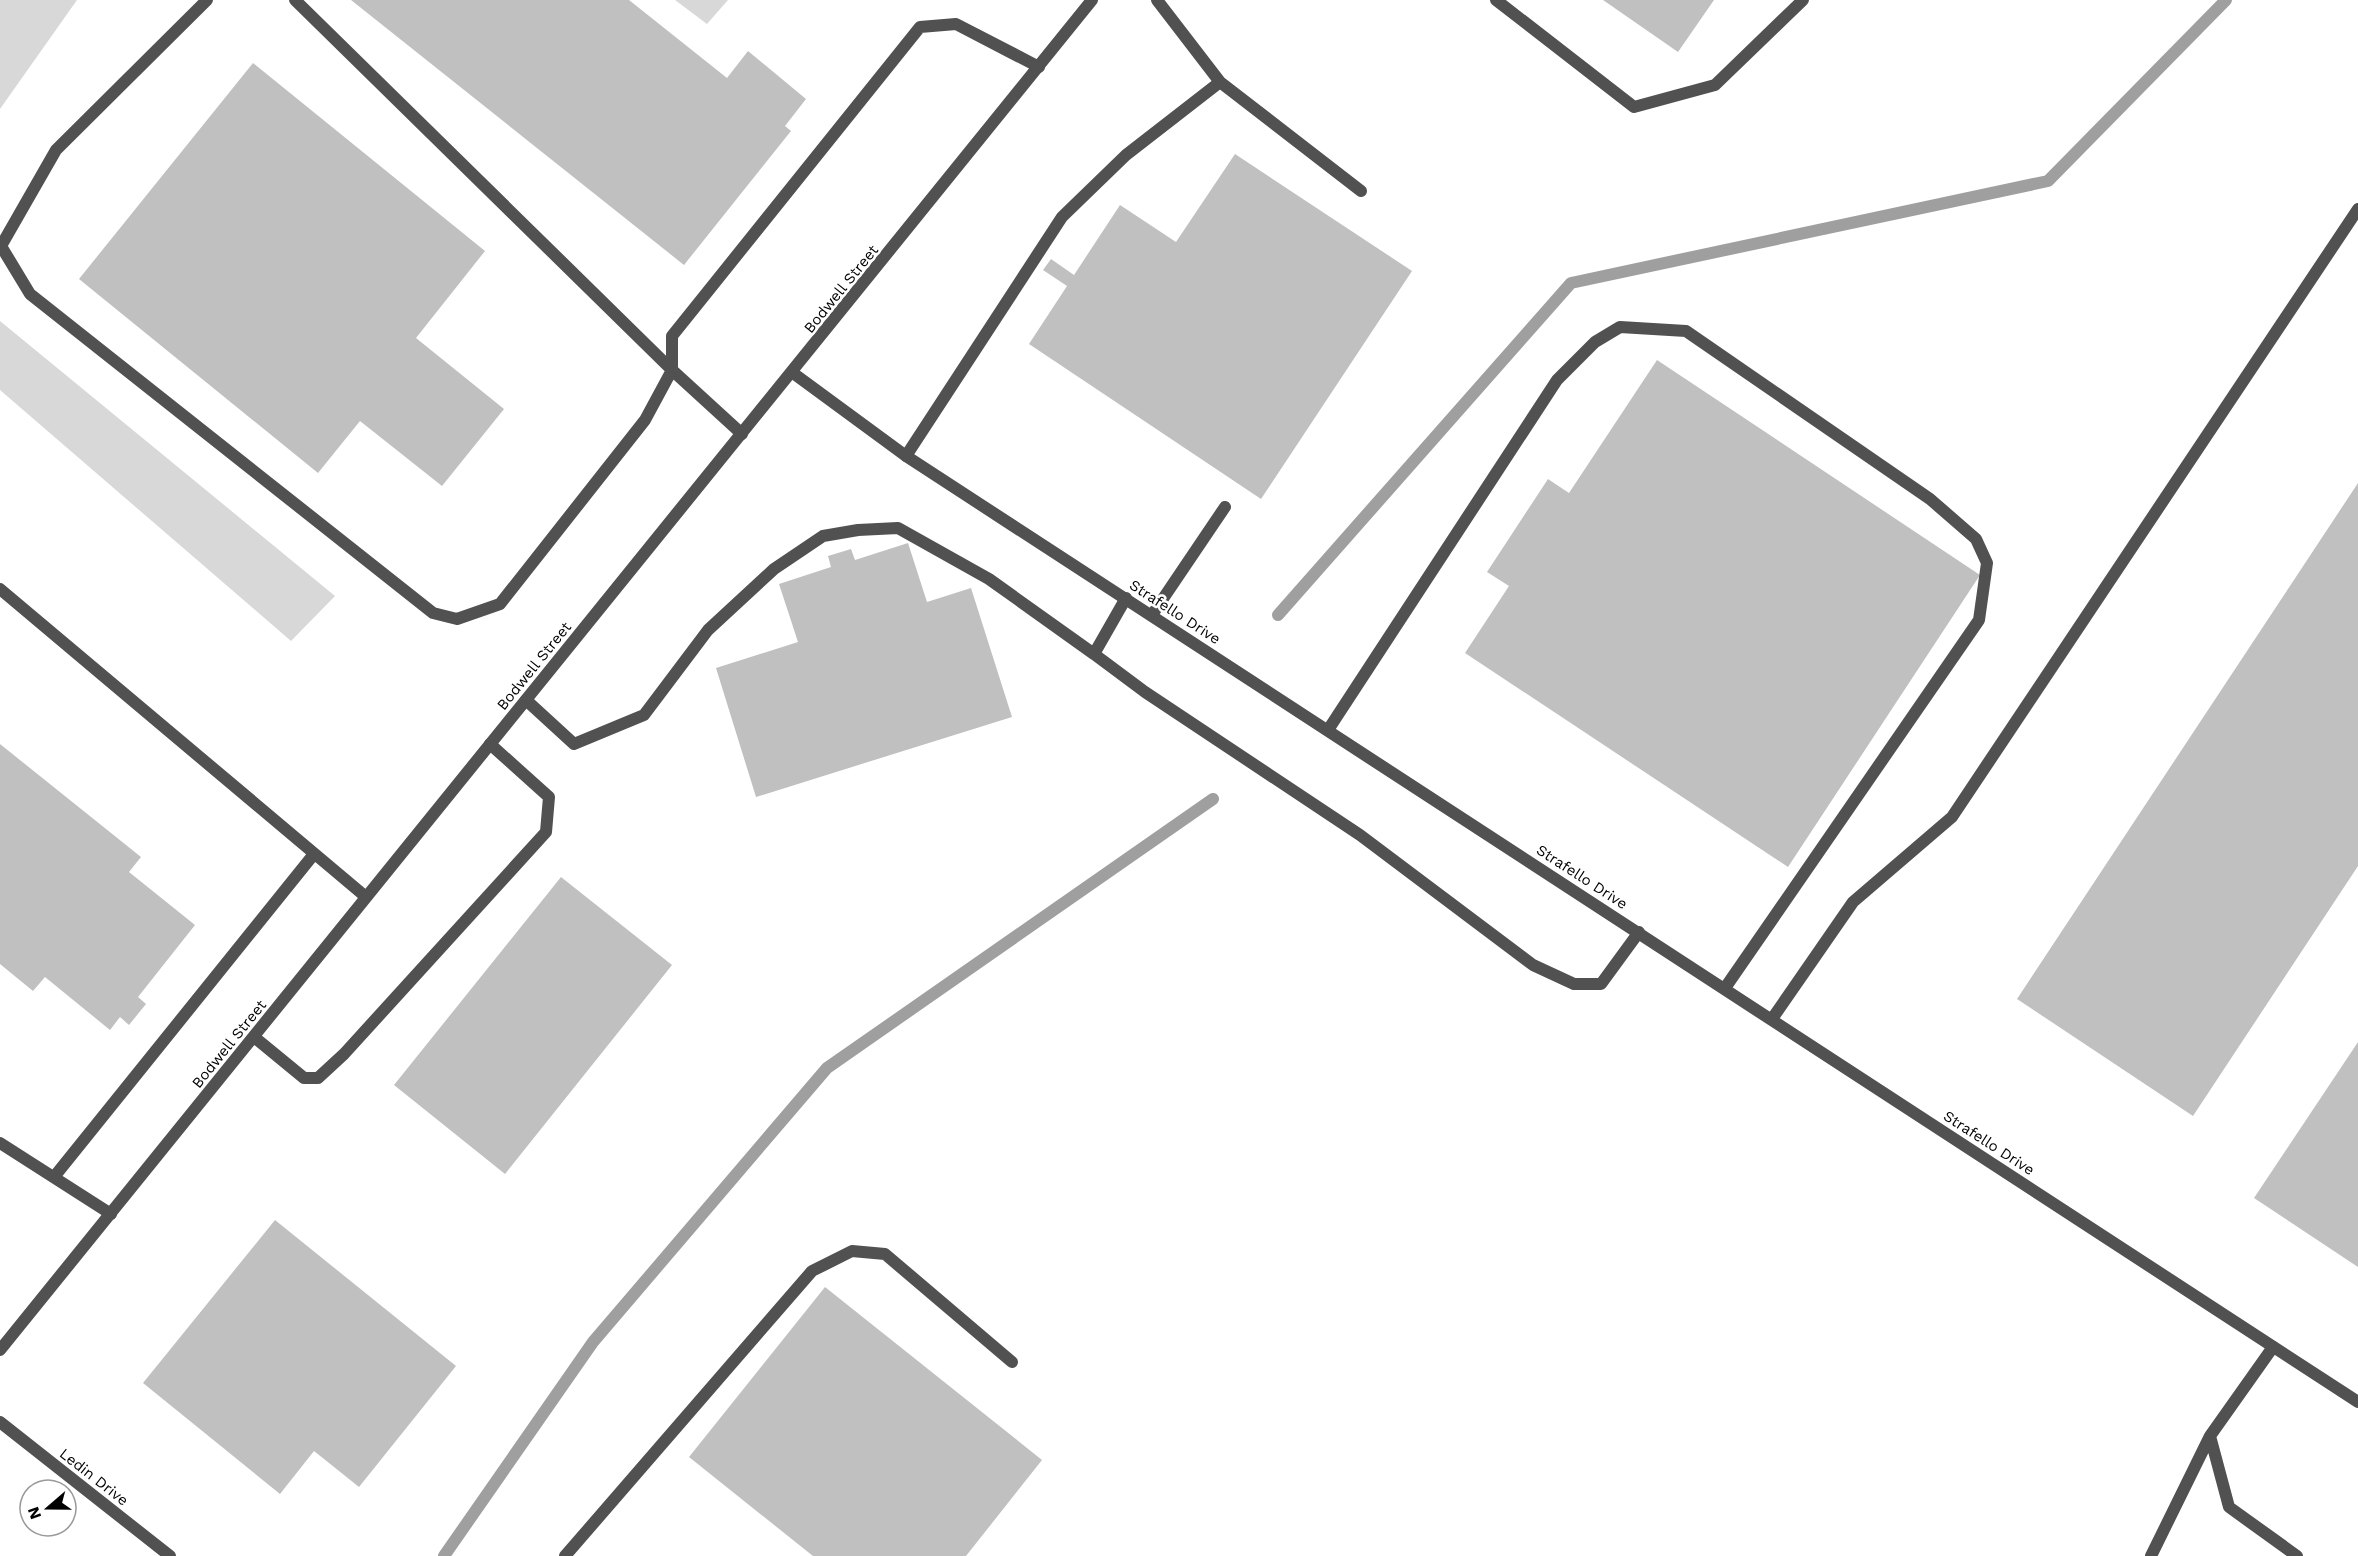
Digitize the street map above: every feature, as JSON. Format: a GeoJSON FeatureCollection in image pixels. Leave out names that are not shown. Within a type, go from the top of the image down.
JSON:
{"type":"FeatureCollection","features":[{"type":"Feature","properties":{"kind":"street"},"geometry":{"type":"LineString","coordinates":[[207,0],[56,150],[1,246],[30,294],[433,613],[457,619],[500,604],[645,420],[672,370],[672,336],[920,27],[956,24],[1039,67]]}},
{"type":"Feature","properties":{"kind":"street"},"geometry":{"type":"LineString","coordinates":[[295,0],[672,370],[742,435]]}},
{"type":"Feature","properties":{"kind":"street","name":"Bodwell Street"},"geometry":{"type":"LineString","coordinates":[[0,1350],[793,373],[1092,0]]}},
{"type":"Feature","properties":{"kind":"street"},"geometry":{"type":"LineString","coordinates":[[1157,0],[1220,82],[1361,191]]}},
{"type":"Feature","properties":{"kind":"street"},"geometry":{"type":"LineString","coordinates":[[1496,0],[1634,107],[1715,85],[1803,0]]}},
{"type":"Feature","properties":{"kind":"street"},"geometry":{"type":"LineString","coordinates":[[906,456],[1062,217],[1126,155],[1220,82]]}},
{"type":"Feature","properties":{"kind":"street"},"geometry":{"type":"LineString","coordinates":[[1772,1019],[1853,902],[1952,817],[2358,209]]}},
{"type":"Feature","properties":{"kind":"street"},"geometry":{"type":"LineString","coordinates":[[1328,730],[1557,380],[1595,342],[1620,327],[1686,331],[1930,499],[1976,539],[1988,563],[1979,620],[1725,988]]}},
{"type":"Feature","properties":{"kind":"street","name":"Strafello Drive"},"geometry":{"type":"LineString","coordinates":[[793,373],[906,456],[2358,1402]]}},
{"type":"Feature","properties":{"kind":"street"},"geometry":{"type":"LineString","coordinates":[[1152,615],[1225,507]]}},
{"type":"Feature","properties":{"kind":"street"},"geometry":{"type":"LineString","coordinates":[[526,700],[574,744],[644,716],[708,630],[774,569],[823,536],[858,530],[898,528],[989,579],[1145,692],[1360,836],[1533,965],[1574,984],[1601,984],[1639,932]]}},
{"type":"Feature","properties":{"kind":"street"},"geometry":{"type":"LineString","coordinates":[[0,589],[366,897]]}},
{"type":"Feature","properties":{"kind":"street"},"geometry":{"type":"LineString","coordinates":[[1094,654],[1126,598]]}},
{"type":"Feature","properties":{"kind":"street"},"geometry":{"type":"LineString","coordinates":[[254,1036],[304,1078],[318,1078],[345,1054],[546,832],[549,797],[490,744]]}},
{"type":"Feature","properties":{"kind":"street"},"geometry":{"type":"LineString","coordinates":[[54,1177],[314,854]]}},
{"type":"Feature","properties":{"kind":"street"},"geometry":{"type":"LineString","coordinates":[[0,1143],[111,1214]]}},
{"type":"Feature","properties":{"kind":"street"},"geometry":{"type":"LineString","coordinates":[[566,1556],[812,1271],[852,1251],[885,1254],[1012,1362]]}},
{"type":"Feature","properties":{"kind":"street"},"geometry":{"type":"LineString","coordinates":[[2151,1556],[2210,1436],[2273,1347]]}},
{"type":"Feature","properties":{"kind":"street","name":"Ledin Drive"},"geometry":{"type":"LineString","coordinates":[[0,1422],[170,1556]]}},
{"type":"Feature","properties":{"kind":"street"},"geometry":{"type":"LineString","coordinates":[[2210,1436],[2229,1507],[2297,1556]]}},
{"type":"Feature","properties":{"kind":"shaded area"},"geometry":{"type":"Polygon","coordinates":[[[0,0],[77,0],[0,109],[0,0]]]}},
{"type":"Feature","properties":{"kind":"shaded area"},"geometry":{"type":"Polygon","coordinates":[[[675,0],[728,0],[707,24],[675,0]]]}},
{"type":"Feature","properties":{"kind":"shaded area"},"geometry":{"type":"Polygon","coordinates":[[[0,321],[335,596],[291,641],[0,390],[0,321]]]}},
{"type":"Feature","properties":{"kind":"building"},"geometry":{"type":"Polygon","coordinates":[[[351,0],[629,0],[727,78],[748,51],[806,99],[785,126],[791,131],[684,265],[351,0]]]}},
{"type":"Feature","properties":{"kind":"building"},"geometry":{"type":"Polygon","coordinates":[[[1603,0],[1714,0],[1678,52],[1603,0]]]}},
{"type":"Feature","properties":{"kind":"building"},"geometry":{"type":"Polygon","coordinates":[[[253,63],[485,251],[416,338],[504,409],[442,486],[360,421],[318,473],[79,279],[253,63]]]}},
{"type":"Feature","properties":{"kind":"building"},"geometry":{"type":"Polygon","coordinates":[[[1235,154],[1412,271],[1261,499],[1029,344],[1067,286],[1043,270],[1051,259],[1074,275],[1120,205],[1176,242],[1235,154]]]}},
{"type":"Feature","properties":{"kind":"building"},"geometry":{"type":"Polygon","coordinates":[[[1657,360],[1980,575],[1788,867],[1465,653],[1509,586],[1487,572],[1548,479],[1569,493],[1657,360]]]}},
{"type":"Feature","properties":{"kind":"building"},"geometry":{"type":"Polygon","coordinates":[[[2358,483],[2358,866],[2193,1116],[2017,999],[2358,483]]]}},
{"type":"Feature","properties":{"kind":"building"},"geometry":{"type":"Polygon","coordinates":[[[908,543],[927,602],[971,588],[1012,717],[756,797],[716,668],[798,642],[779,584],[831,567],[828,556],[851,549],[855,560],[908,543]]]}},
{"type":"Feature","properties":{"kind":"building"},"geometry":{"type":"Polygon","coordinates":[[[0,744],[141,857],[129,872],[195,925],[138,997],[146,1004],[129,1025],[120,1017],[110,1030],[45,977],[33,991],[0,964],[0,744]]]}},
{"type":"Feature","properties":{"kind":"building"},"geometry":{"type":"Polygon","coordinates":[[[561,877],[672,965],[505,1174],[394,1085],[561,877]]]}},
{"type":"Feature","properties":{"kind":"building"},"geometry":{"type":"Polygon","coordinates":[[[2358,1042],[2358,1267],[2254,1198],[2358,1042]]]}},
{"type":"Feature","properties":{"kind":"building"},"geometry":{"type":"Polygon","coordinates":[[[275,1220],[456,1366],[359,1487],[314,1451],[280,1494],[143,1383],[275,1220]]]}},
{"type":"Feature","properties":{"kind":"building"},"geometry":{"type":"Polygon","coordinates":[[[825,1287],[1042,1460],[966,1556],[813,1556],[689,1457],[825,1287]]]}},
{"type":"Feature","properties":{"kind":"waterway"},"geometry":{"type":"LineString","coordinates":[[1278,615],[1571,283],[2048,181],[2226,0]]}},
{"type":"Feature","properties":{"kind":"waterway"},"geometry":{"type":"LineString","coordinates":[[444,1556],[593,1342],[827,1068],[1213,799]]}}]}
